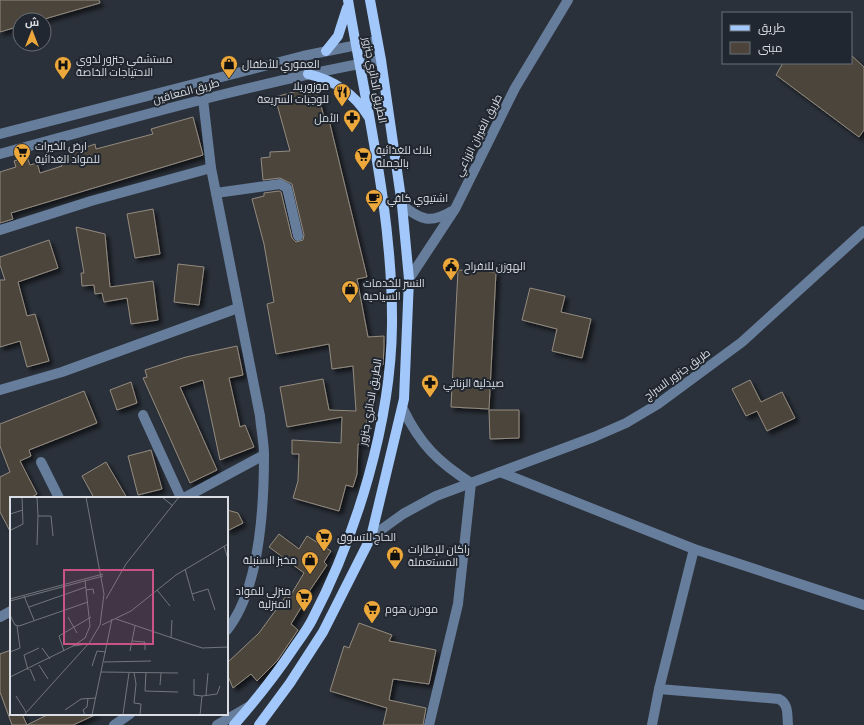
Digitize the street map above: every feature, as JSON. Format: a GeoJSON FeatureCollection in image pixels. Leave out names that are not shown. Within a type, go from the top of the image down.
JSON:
{"type":"FeatureCollection","features":[{"type":"Feature","properties":{"kind":"main road","name":"الطريق الدائري جنزور"},"geometry":{"type":"LineString","coordinates":[[234,725],[252,705],[278,671],[312,621],[351,534],[374,455],[385,400],[389,372],[392,325],[390,277],[384,211],[371,122],[348,0]]}},
{"type":"Feature","properties":{"kind":"main road"},"geometry":{"type":"LineString","coordinates":[[326,51],[342,27],[348,0]]}},
{"type":"Feature","properties":{"kind":"main road","name":"الطريق الدائري جنزور"},"geometry":{"type":"LineString","coordinates":[[259,725],[290,684],[323,632],[372,538],[403,409],[407,366],[409,279],[402,205],[381,60],[370,0]]}},
{"type":"Feature","properties":{"kind":"main road"},"geometry":{"type":"LineString","coordinates":[[308,74],[322,77],[346,90],[356,99],[371,122]]}},
{"type":"Feature","properties":{"kind":"street","name":"طريق الغيران الزراعي"},"geometry":{"type":"LineString","coordinates":[[409,279],[455,208],[515,88],[568,0]]}},
{"type":"Feature","properties":{"kind":"street","name":"طريق المعاقين"},"geometry":{"type":"LineString","coordinates":[[0,134],[326,51],[377,41]]}},
{"type":"Feature","properties":{"kind":"street","name":"طريق المعاقين"},"geometry":{"type":"LineString","coordinates":[[0,154],[203,99],[308,74],[381,60]]}},
{"type":"Feature","properties":{"kind":"street"},"geometry":{"type":"LineString","coordinates":[[203,99],[211,168],[260,416],[264,455],[258,548],[246,597],[234,621],[228,629]]}},
{"type":"Feature","properties":{"kind":"street"},"geometry":{"type":"LineString","coordinates":[[0,230],[91,201],[211,168]]}},
{"type":"Feature","properties":{"kind":"street"},"geometry":{"type":"LineString","coordinates":[[216,193],[280,184],[287,188],[298,236]]}},
{"type":"Feature","properties":{"kind":"street"},"geometry":{"type":"LineString","coordinates":[[402,205],[414,214],[431,220],[442,216],[455,208]]}},
{"type":"Feature","properties":{"kind":"street","name":"طريق جنزور السراج"},"geometry":{"type":"LineString","coordinates":[[372,538],[420,504],[626,423],[658,404],[742,342],[864,231]]}},
{"type":"Feature","properties":{"kind":"street"},"geometry":{"type":"LineString","coordinates":[[0,390],[62,372],[238,308]]}},
{"type":"Feature","properties":{"kind":"street"},"geometry":{"type":"LineString","coordinates":[[403,409],[414,432],[430,452],[449,469],[471,483],[458,604],[429,725]]}},
{"type":"Feature","properties":{"kind":"street"},"geometry":{"type":"LineString","coordinates":[[143,415],[181,497]]}},
{"type":"Feature","properties":{"kind":"street"},"geometry":{"type":"LineString","coordinates":[[186,497],[264,455]]}},
{"type":"Feature","properties":{"kind":"street"},"geometry":{"type":"LineString","coordinates":[[41,462],[58,497]]}},
{"type":"Feature","properties":{"kind":"street"},"geometry":{"type":"LineString","coordinates":[[500,472],[694,549],[864,605]]}},
{"type":"Feature","properties":{"kind":"street"},"geometry":{"type":"LineString","coordinates":[[652,725],[659,689],[694,549]]}},
{"type":"Feature","properties":{"kind":"street"},"geometry":{"type":"LineString","coordinates":[[0,618],[10,612]]}},
{"type":"Feature","properties":{"kind":"street"},"geometry":{"type":"LineString","coordinates":[[659,689],[779,699],[784,701],[787,706],[788,725]]}},
{"type":"Feature","properties":{"kind":"street"},"geometry":{"type":"LineString","coordinates":[[218,725],[252,705]]}},
{"type":"Feature","properties":{"kind":"street"},"geometry":{"type":"LineString","coordinates":[[114,725],[129,715]]}},
{"type":"Feature","properties":{"kind":"building"},"geometry":{"type":"Polygon","coordinates":[[[0,0],[99,0],[100,3],[52,17],[52,12],[12,12],[12,28],[0,32],[0,0]]]}},
{"type":"Feature","properties":{"kind":"building"},"geometry":{"type":"Polygon","coordinates":[[[852,56],[864,67],[864,130],[859,137],[776,75],[782,64],[852,64],[852,56]]]}},
{"type":"Feature","properties":{"kind":"building"},"geometry":{"type":"Polygon","coordinates":[[[316,86],[325,121],[329,120],[367,277],[357,279],[368,337],[384,336],[383,365],[374,366],[376,391],[368,392],[366,444],[358,444],[357,474],[353,487],[346,485],[339,511],[293,498],[298,481],[299,454],[292,454],[292,440],[341,443],[342,417],[287,427],[280,387],[323,379],[329,410],[356,411],[353,366],[332,369],[329,344],[276,354],[267,304],[274,302],[264,244],[252,199],[264,196],[264,193],[281,192],[292,238],[296,242],[303,240],[304,235],[292,184],[280,178],[263,180],[261,158],[270,157],[270,152],[290,151],[275,97],[316,86]]]}},
{"type":"Feature","properties":{"kind":"building"},"geometry":{"type":"Polygon","coordinates":[[[193,117],[203,155],[11,213],[13,219],[0,223],[0,172],[16,167],[14,161],[27,157],[30,165],[37,163],[40,173],[62,166],[59,157],[95,144],[96,149],[153,134],[151,129],[193,117]]]}},
{"type":"Feature","properties":{"kind":"building"},"geometry":{"type":"Polygon","coordinates":[[[153,209],[160,254],[135,258],[127,214],[153,209]]]}},
{"type":"Feature","properties":{"kind":"building"},"geometry":{"type":"Polygon","coordinates":[[[76,227],[105,234],[110,287],[153,281],[158,320],[131,324],[127,298],[104,302],[102,293],[95,294],[94,285],[82,286],[81,273],[84,273],[76,227]]]}},
{"type":"Feature","properties":{"kind":"building"},"geometry":{"type":"Polygon","coordinates":[[[49,240],[58,268],[18,282],[27,316],[35,314],[49,361],[27,367],[20,341],[0,347],[0,280],[5,280],[0,265],[0,257],[49,240]]]}},
{"type":"Feature","properties":{"kind":"building"},"geometry":{"type":"Polygon","coordinates":[[[178,264],[204,267],[199,305],[174,302],[178,264]]]}},
{"type":"Feature","properties":{"kind":"building"},"geometry":{"type":"Polygon","coordinates":[[[458,270],[496,272],[489,409],[451,407],[458,270]]]}},
{"type":"Feature","properties":{"kind":"building"},"geometry":{"type":"Polygon","coordinates":[[[530,288],[565,296],[561,312],[591,319],[582,358],[552,351],[557,329],[522,320],[530,288]]]}},
{"type":"Feature","properties":{"kind":"building"},"geometry":{"type":"Polygon","coordinates":[[[237,346],[243,375],[229,378],[240,427],[245,425],[254,447],[220,460],[203,380],[180,387],[217,470],[190,483],[143,378],[147,377],[145,370],[186,357],[237,346]]]}},
{"type":"Feature","properties":{"kind":"building"},"geometry":{"type":"Polygon","coordinates":[[[750,380],[761,402],[782,392],[795,418],[767,431],[757,411],[746,416],[732,389],[750,380]]]}},
{"type":"Feature","properties":{"kind":"building"},"geometry":{"type":"Polygon","coordinates":[[[131,382],[137,403],[117,410],[110,390],[131,382]]]}},
{"type":"Feature","properties":{"kind":"building"},"geometry":{"type":"Polygon","coordinates":[[[84,391],[97,423],[29,450],[31,456],[20,461],[37,494],[32,497],[10,497],[10,531],[0,512],[0,477],[10,472],[0,446],[0,424],[84,391]]]}},
{"type":"Feature","properties":{"kind":"building"},"geometry":{"type":"Polygon","coordinates":[[[489,410],[519,410],[519,438],[490,439],[489,410]]]}},
{"type":"Feature","properties":{"kind":"building"},"geometry":{"type":"Polygon","coordinates":[[[151,450],[162,489],[138,495],[128,456],[151,450]]]}},
{"type":"Feature","properties":{"kind":"building"},"geometry":{"type":"Polygon","coordinates":[[[106,462],[126,497],[93,497],[82,476],[106,462]]]}},
{"type":"Feature","properties":{"kind":"building"},"geometry":{"type":"Polygon","coordinates":[[[228,510],[238,513],[243,523],[228,530],[228,510]]]}},
{"type":"Feature","properties":{"kind":"building"},"geometry":{"type":"Polygon","coordinates":[[[279,534],[299,549],[307,536],[331,551],[324,562],[327,565],[300,605],[302,606],[291,624],[298,630],[277,661],[257,681],[251,674],[233,688],[228,676],[228,662],[259,633],[286,596],[289,598],[304,573],[269,547],[279,534]]]}},
{"type":"Feature","properties":{"kind":"building"},"geometry":{"type":"Polygon","coordinates":[[[359,623],[392,635],[389,641],[436,650],[429,684],[393,679],[389,700],[426,708],[423,725],[383,725],[387,708],[330,691],[344,646],[349,648],[359,623]]]}},
{"type":"Feature","properties":{"kind":"building"},"geometry":{"type":"Polygon","coordinates":[[[10,650],[10,715],[22,715],[27,725],[12,725],[0,692],[0,654],[10,650]]]}},
{"type":"Feature","properties":{"kind":"building"},"geometry":{"type":"Polygon","coordinates":[[[47,715],[95,715],[73,725],[27,725],[47,715]]]}},
{"type":"Feature","properties":{"kind":"place","name":"العموري للأطفال"},"geometry":{"type":"Point","coordinates":[229,79]}},
{"type":"Feature","properties":{"kind":"place","name":"مستشفي جنزور لذوي الاحتياجات الخاصة"},"geometry":{"type":"Point","coordinates":[63,80]}},
{"type":"Feature","properties":{"kind":"place","name":"موزوريلا للوجبات السريعة"},"geometry":{"type":"Point","coordinates":[342,107]}},
{"type":"Feature","properties":{"kind":"place","name":"الأمل"},"geometry":{"type":"Point","coordinates":[352,133]}},
{"type":"Feature","properties":{"kind":"place","name":"ارض الخيرات للمواد الغذائية"},"geometry":{"type":"Point","coordinates":[22,167]}},
{"type":"Feature","properties":{"kind":"place","name":"بلاك للغذائية بالجملة"},"geometry":{"type":"Point","coordinates":[363,171]}},
{"type":"Feature","properties":{"kind":"place","name":"اشتيوي كافي"},"geometry":{"type":"Point","coordinates":[374,213]}},
{"type":"Feature","properties":{"kind":"place","name":"الهوزن للافراح"},"geometry":{"type":"Point","coordinates":[451,281]}},
{"type":"Feature","properties":{"kind":"place","name":"النسر للخدمات السياحية"},"geometry":{"type":"Point","coordinates":[350,304]}},
{"type":"Feature","properties":{"kind":"place","name":"صيدلية الزناتي"},"geometry":{"type":"Point","coordinates":[430,398]}},
{"type":"Feature","properties":{"kind":"place","name":"الحاج للتسوق"},"geometry":{"type":"Point","coordinates":[324,552]}},
{"type":"Feature","properties":{"kind":"place","name":"راكان للإطارات المستعملة"},"geometry":{"type":"Point","coordinates":[395,570]}},
{"type":"Feature","properties":{"kind":"place","name":"مخبز السنبلة"},"geometry":{"type":"Point","coordinates":[310,575]}},
{"type":"Feature","properties":{"kind":"place","name":"منزلي للمواد المنزلية"},"geometry":{"type":"Point","coordinates":[304,612]}},
{"type":"Feature","properties":{"kind":"place","name":"مودرن هوم"},"geometry":{"type":"Point","coordinates":[372,624]}}]}
